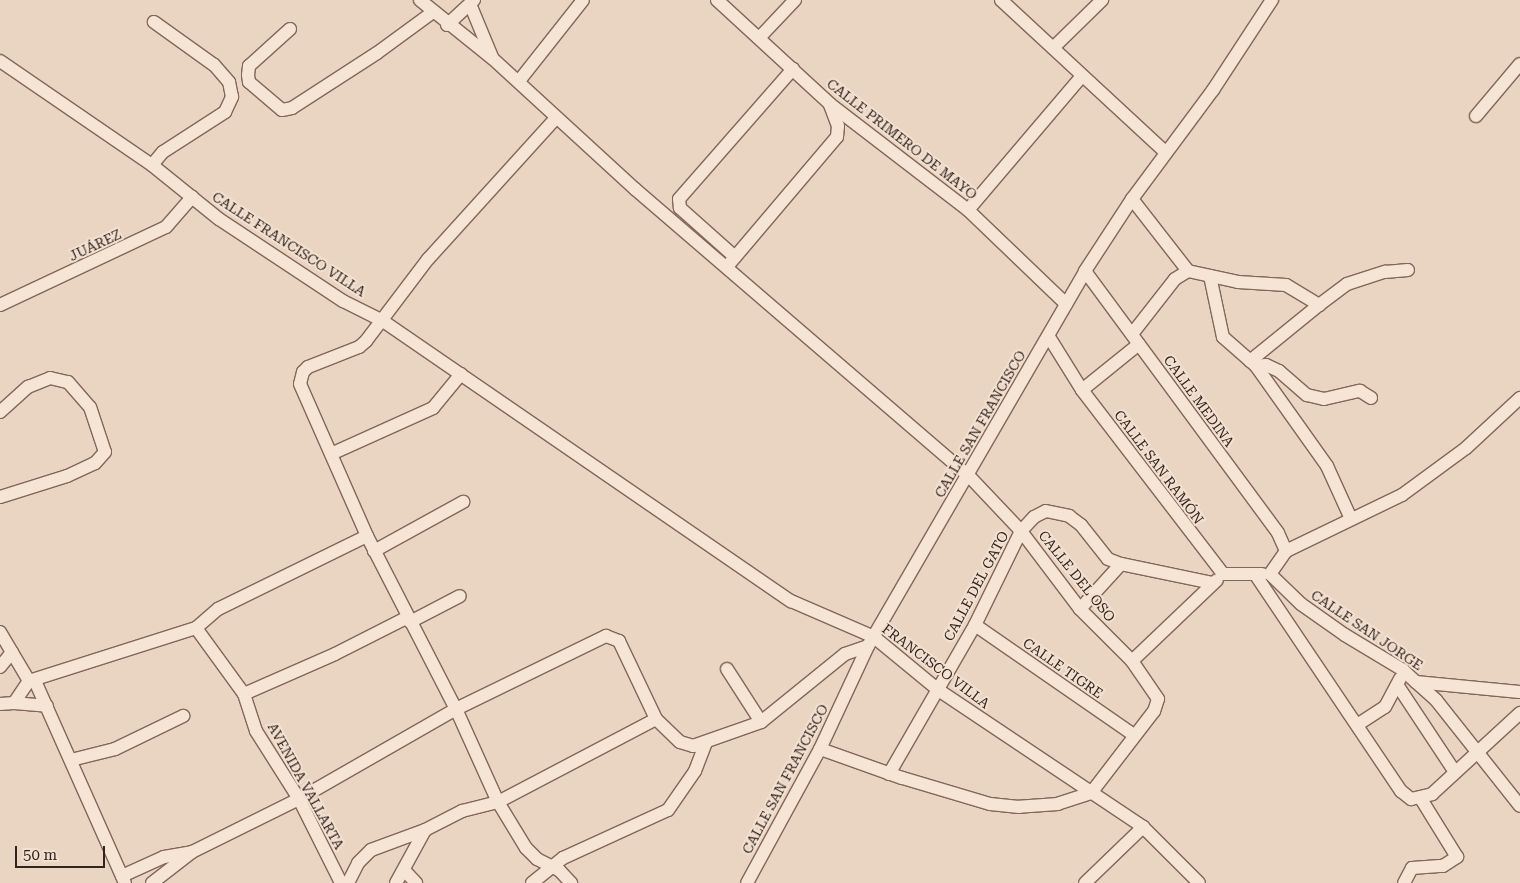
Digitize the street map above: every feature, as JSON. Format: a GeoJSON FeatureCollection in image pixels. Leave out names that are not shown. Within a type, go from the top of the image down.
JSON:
{"type":"FeatureCollection","features":[{"type":"Feature","properties":{"kind":"street"},"geometry":{"type":"LineString","coordinates":[[420,0],[447,25],[492,58],[556,118],[731,262]]}},
{"type":"Feature","properties":{"kind":"street"},"geometry":{"type":"LineString","coordinates":[[518,81],[583,0]]}},
{"type":"Feature","properties":{"kind":"street","name":"CALLE PRIMERO DE MAYO"},"geometry":{"type":"LineString","coordinates":[[717,0],[760,37],[830,104],[968,210],[1066,304]]}},
{"type":"Feature","properties":{"kind":"street"},"geometry":{"type":"LineString","coordinates":[[760,37],[795,0]]}},
{"type":"Feature","properties":{"kind":"street"},"geometry":{"type":"LineString","coordinates":[[1001,0],[1165,152]]}},
{"type":"Feature","properties":{"kind":"street"},"geometry":{"type":"LineString","coordinates":[[1053,48],[1102,0]]}},
{"type":"Feature","properties":{"kind":"street"},"geometry":{"type":"LineString","coordinates":[[447,25],[472,2],[492,58]]}},
{"type":"Feature","properties":{"kind":"street","name":"CALLE SAN FRANCISCO"},"geometry":{"type":"LineString","coordinates":[[747,883],[820,749],[871,641],[1049,336],[1085,270],[1165,152],[1213,90],[1266,2]]}},
{"type":"Feature","properties":{"kind":"street"},"geometry":{"type":"LineString","coordinates":[[290,29],[249,66],[248,75],[249,82],[282,110],[292,108],[377,54],[434,12]]}},
{"type":"Feature","properties":{"kind":"street"},"geometry":{"type":"LineString","coordinates":[[152,165],[163,152],[225,112],[232,97],[228,82],[214,65],[154,22]]}},
{"type":"Feature","properties":{"kind":"street","name":"CALLE FRANCISCO VILLA"},"geometry":{"type":"LineString","coordinates":[[0,61],[152,165],[219,219],[343,300],[383,321],[566,446]]}},
{"type":"Feature","properties":{"kind":"street"},"geometry":{"type":"LineString","coordinates":[[1476,116],[1520,64]]}},
{"type":"Feature","properties":{"kind":"street"},"geometry":{"type":"LineString","coordinates":[[731,262],[680,208],[679,199],[793,69]]}},
{"type":"Feature","properties":{"kind":"street"},"geometry":{"type":"LineString","coordinates":[[968,210],[1082,76]]}},
{"type":"Feature","properties":{"kind":"street"},"geometry":{"type":"LineString","coordinates":[[731,262],[837,137],[839,130],[830,104]]}},
{"type":"Feature","properties":{"kind":"street"},"geometry":{"type":"LineString","coordinates":[[556,118],[428,259],[383,321],[359,347],[308,367],[303,372],[302,390],[374,552],[456,709],[498,802],[526,848],[536,859],[554,868],[571,883]]}},
{"type":"Feature","properties":{"kind":"street","name":"JUÁREZ"},"geometry":{"type":"LineString","coordinates":[[0,306],[166,227],[192,197]]}},
{"type":"Feature","properties":{"kind":"street"},"geometry":{"type":"LineString","coordinates":[[1132,199],[1188,271],[1238,282],[1286,285],[1319,305]]}},
{"type":"Feature","properties":{"kind":"street","name":"CALLE DEL OSO"},"geometry":{"type":"LineString","coordinates":[[731,262],[968,475],[1021,531],[1080,609],[1132,661],[1158,698],[1154,711],[1134,735]]}},
{"type":"Feature","properties":{"kind":"street","name":"CALLE MEDINA"},"geometry":{"type":"LineString","coordinates":[[1085,270],[1278,533],[1286,552]]}},
{"type":"Feature","properties":{"kind":"street"},"geometry":{"type":"LineString","coordinates":[[1253,364],[1319,305],[1347,284],[1385,272],[1408,270]]}},
{"type":"Feature","properties":{"kind":"street"},"geometry":{"type":"LineString","coordinates":[[1082,390],[1136,339],[1175,279],[1188,271]]}},
{"type":"Feature","properties":{"kind":"street"},"geometry":{"type":"LineString","coordinates":[[1210,276],[1223,337],[1253,364],[1327,466],[1351,520]]}},
{"type":"Feature","properties":{"kind":"street","name":"CALLE SAN RAMÓN"},"geometry":{"type":"LineString","coordinates":[[1049,336],[1082,390],[1223,574]]}},
{"type":"Feature","properties":{"kind":"street"},"geometry":{"type":"LineString","coordinates":[[1253,364],[1266,365],[1279,371],[1307,395],[1324,399],[1360,391],[1371,398]]}},
{"type":"Feature","properties":{"kind":"street"},"geometry":{"type":"LineString","coordinates":[[331,454],[433,408],[461,374]]}},
{"type":"Feature","properties":{"kind":"street"},"geometry":{"type":"LineString","coordinates":[[0,412],[28,387],[50,378],[68,382],[90,407],[105,452],[95,463],[67,476],[0,497]]}},
{"type":"Feature","properties":{"kind":"street"},"geometry":{"type":"LineString","coordinates":[[1132,661],[1223,574],[1270,574],[1286,552],[1402,495],[1466,448],[1520,398]]}},
{"type":"Feature","properties":{"kind":"street","name":"FRANCISCO VILLA"},"geometry":{"type":"LineString","coordinates":[[566,446],[791,601],[871,641],[938,689],[1143,826],[1199,883]]}},
{"type":"Feature","properties":{"kind":"street"},"geometry":{"type":"LineString","coordinates":[[374,552],[463,502]]}},
{"type":"Feature","properties":{"kind":"street"},"geometry":{"type":"LineString","coordinates":[[1021,531],[1034,517],[1046,511],[1057,511],[1081,525],[1108,558],[1121,564],[1213,583]]}},
{"type":"Feature","properties":{"kind":"street","name":"CALLE DEL GATO"},"geometry":{"type":"LineString","coordinates":[[889,774],[975,625],[1021,531]]}},
{"type":"Feature","properties":{"kind":"street"},"geometry":{"type":"LineString","coordinates":[[14,703],[32,681],[103,655],[196,628],[218,609],[367,536]]}},
{"type":"Feature","properties":{"kind":"street"},"geometry":{"type":"LineString","coordinates":[[1080,609],[1121,564]]}},
{"type":"Feature","properties":{"kind":"street"},"geometry":{"type":"LineString","coordinates":[[1255,574],[1401,792],[1411,799],[1420,799],[1432,794],[1520,713]]}},
{"type":"Feature","properties":{"kind":"street","name":"CALLE SAN JORGE"},"geometry":{"type":"LineString","coordinates":[[1270,574],[1284,588],[1345,635],[1403,670],[1416,682],[1478,751],[1520,806]]}},
{"type":"Feature","properties":{"kind":"street"},"geometry":{"type":"LineString","coordinates":[[1270,597],[1284,588]]}},
{"type":"Feature","properties":{"kind":"street"},"geometry":{"type":"LineString","coordinates":[[244,694],[460,596]]}},
{"type":"Feature","properties":{"kind":"street","name":"CALLE TIGRE"},"geometry":{"type":"LineString","coordinates":[[975,625],[1134,735]]}},
{"type":"Feature","properties":{"kind":"street","name":"AVENIDA VALLARTA"},"geometry":{"type":"LineString","coordinates":[[196,628],[244,694],[256,732],[299,799],[341,883]]}},
{"type":"Feature","properties":{"kind":"street"},"geometry":{"type":"LineString","coordinates":[[0,632],[47,706],[123,879],[164,857],[192,852]]}},
{"type":"Feature","properties":{"kind":"street"},"geometry":{"type":"LineString","coordinates":[[152,883],[192,852],[299,799],[456,709],[606,636],[619,641],[656,719],[680,742],[693,746],[761,722],[844,654],[871,641]]}},
{"type":"Feature","properties":{"kind":"street"},"geometry":{"type":"LineString","coordinates":[[0,667],[12,652]]}},
{"type":"Feature","properties":{"kind":"street"},"geometry":{"type":"LineString","coordinates":[[728,670],[761,722]]}},
{"type":"Feature","properties":{"kind":"street"},"geometry":{"type":"LineString","coordinates":[[1357,725],[1385,707],[1398,686],[1403,670]]}},
{"type":"Feature","properties":{"kind":"street"},"geometry":{"type":"LineString","coordinates":[[1416,682],[1520,692]]}},
{"type":"Feature","properties":{"kind":"street"},"geometry":{"type":"LineString","coordinates":[[1398,686],[1455,772]]}},
{"type":"Feature","properties":{"kind":"street"},"geometry":{"type":"LineString","coordinates":[[0,704],[14,703],[47,706]]}},
{"type":"Feature","properties":{"kind":"street"},"geometry":{"type":"LineString","coordinates":[[71,760],[116,749],[183,716]]}},
{"type":"Feature","properties":{"kind":"street"},"geometry":{"type":"LineString","coordinates":[[348,883],[358,863],[371,850],[426,830],[462,811],[498,802],[656,719]]}},
{"type":"Feature","properties":{"kind":"street"},"geometry":{"type":"LineString","coordinates":[[1507,725],[1520,726]]}},
{"type":"Feature","properties":{"kind":"street"},"geometry":{"type":"LineString","coordinates":[[820,749],[889,774],[999,805],[1058,804],[1091,793],[1134,735]]}},
{"type":"Feature","properties":{"kind":"street"},"geometry":{"type":"LineString","coordinates":[[532,883],[554,868],[563,858],[668,810],[695,771],[706,743]]}},
{"type":"Feature","properties":{"kind":"street"},"geometry":{"type":"LineString","coordinates":[[1404,883],[1412,868],[1443,866],[1457,857],[1420,799]]}},
{"type":"Feature","properties":{"kind":"street"},"geometry":{"type":"LineString","coordinates":[[1085,883],[1143,826]]}},
{"type":"Feature","properties":{"kind":"street"},"geometry":{"type":"LineString","coordinates":[[396,883],[426,830]]}},
{"type":"Feature","properties":{"kind":"street"},"geometry":{"type":"LineString","coordinates":[[404,870],[416,883]]}}]}
